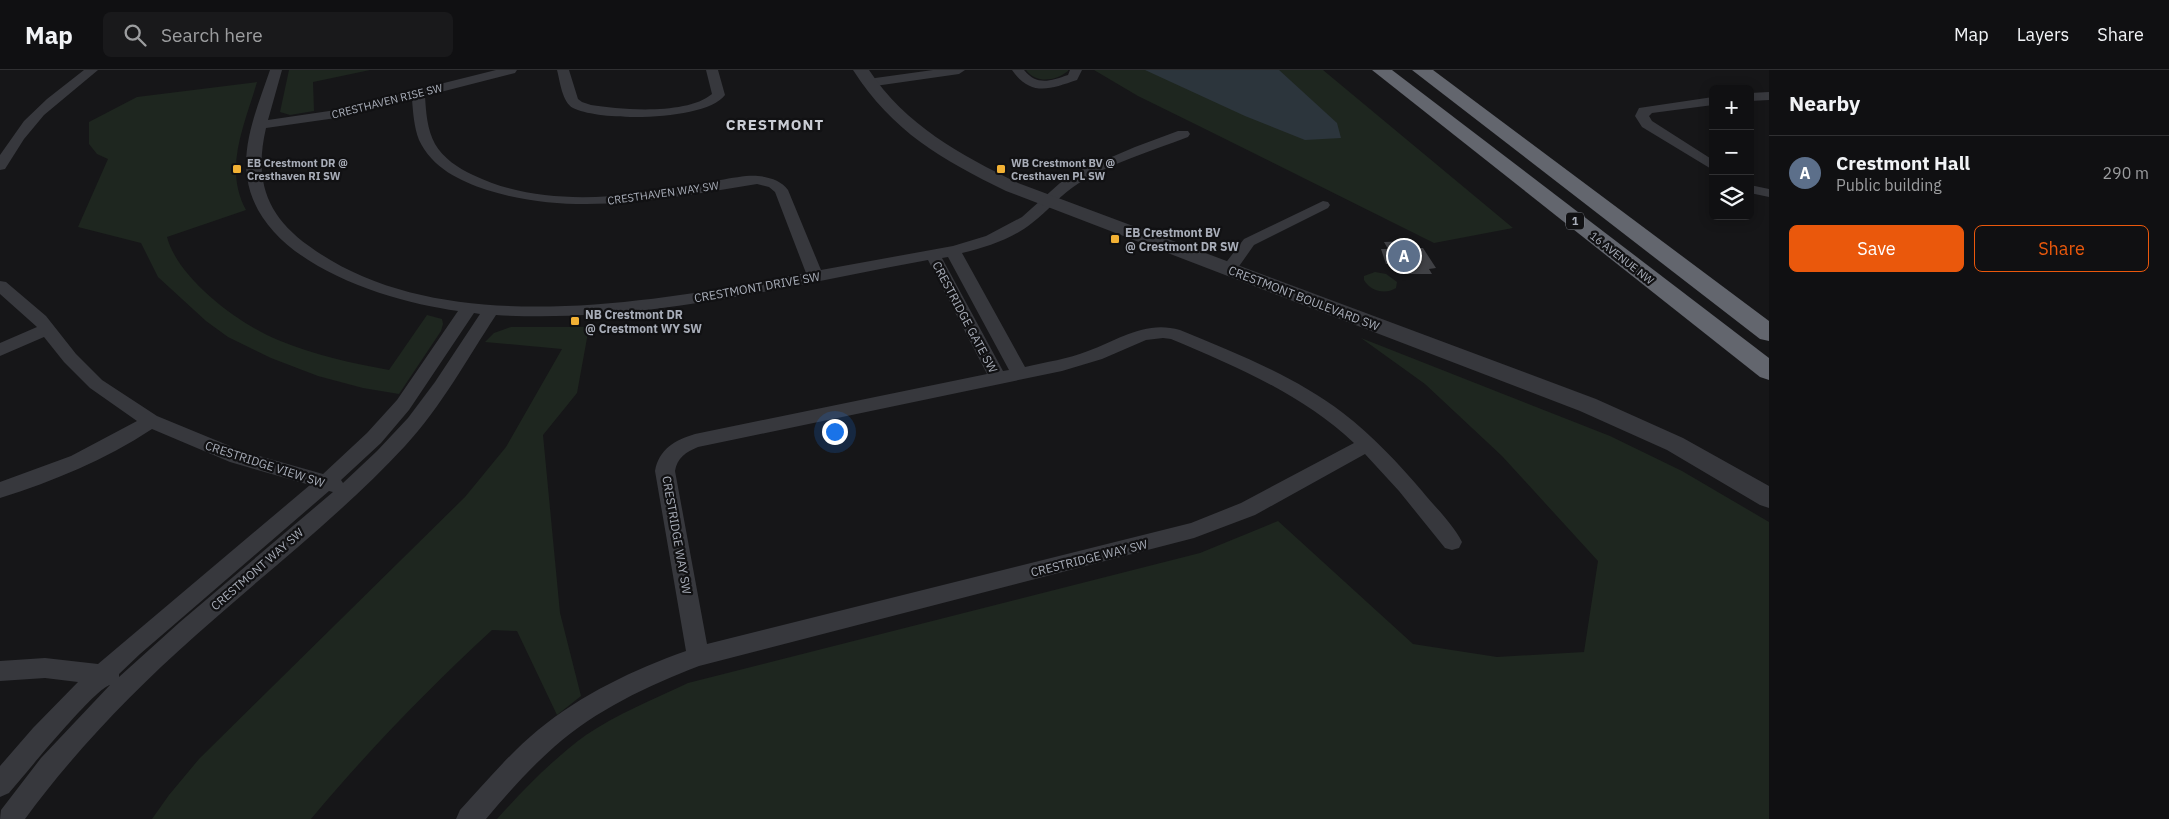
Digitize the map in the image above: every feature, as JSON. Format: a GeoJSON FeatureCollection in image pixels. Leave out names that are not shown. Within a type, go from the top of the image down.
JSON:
{"type":"FeatureCollection","features":[{"type":"Feature","properties":{"kind":"highway","name":"16 AVENUE NW"},"geometry":{"type":"LineString","coordinates":[[1381,70],[1769,371]]}},
{"type":"Feature","properties":{"kind":"highway","name":"1"},"geometry":{"type":"LineString","coordinates":[[1421,70],[1769,333]]}},
{"type":"Feature","properties":{"kind":"street"},"geometry":{"type":"LineString","coordinates":[[0,166],[11,146],[30,121],[58,95],[92,70]]}},
{"type":"Feature","properties":{"kind":"street","name":"CRESTMONT DRIVE SW"},"geometry":{"type":"LineString","coordinates":[[276,70],[254,153],[254,177],[264,205],[283,233],[320,261],[365,283],[415,298],[491,310],[563,313],[629,308],[975,246],[1010,230],[1024,221],[1071,182],[1092,171],[1183,134]]}},
{"type":"Feature","properties":{"kind":"street","name":"CRESTHAVEN RISE SW"},"geometry":{"type":"LineString","coordinates":[[261,125],[336,114],[512,70]]}},
{"type":"Feature","properties":{"kind":"street"},"geometry":{"type":"LineString","coordinates":[[563,70],[573,100],[577,105],[593,109],[638,112],[700,106],[712,102],[719,95],[712,70]]}},
{"type":"Feature","properties":{"kind":"street"},"geometry":{"type":"LineString","coordinates":[[865,77],[959,70]]}},
{"type":"Feature","properties":{"kind":"street"},"geometry":{"type":"LineString","coordinates":[[1018,70],[1028,82],[1042,86],[1072,77],[1076,70]]}},
{"type":"Feature","properties":{"kind":"street","name":"CRESTMONT BOULEVARD SW"},"geometry":{"type":"LineString","coordinates":[[865,77],[891,109],[946,152],[1012,187],[1614,416],[1690,452],[1769,498]]}},
{"type":"Feature","properties":{"kind":"street","name":"CRESTHAVEN WAY SW"},"geometry":{"type":"LineString","coordinates":[[418,93],[424,134],[435,154],[447,165],[468,178],[506,192],[549,200],[602,202],[648,197],[757,180],[774,184],[781,190],[815,276]]}},
{"type":"Feature","properties":{"kind":"street"},"geometry":{"type":"LineString","coordinates":[[1754,98],[1769,96]]}},
{"type":"Feature","properties":{"kind":"street"},"geometry":{"type":"LineString","coordinates":[[1709,102],[1650,109],[1644,111],[1642,116],[1647,124],[1709,163]]}},
{"type":"Feature","properties":{"kind":"street"},"geometry":{"type":"LineString","coordinates":[[1754,190],[1769,193]]}},
{"type":"Feature","properties":{"kind":"street"},"geometry":{"type":"LineString","coordinates":[[1229,269],[1249,242],[1323,205]]}},
{"type":"Feature","properties":{"kind":"street","name":"CRESTRIDGE GATE SW"},"geometry":{"type":"LineString","coordinates":[[953,251],[1020,374]]}},
{"type":"Feature","properties":{"kind":"street","name":"CRESTRIDGE GATE SW"},"geometry":{"type":"LineString","coordinates":[[933,255],[998,378]]}},
{"type":"Feature","properties":{"kind":"street","name":"CRESTRIDGE VIEW SW"},"geometry":{"type":"LineString","coordinates":[[0,286],[28,308],[48,329],[70,358],[96,384],[151,421],[237,457],[348,490]]}},
{"type":"Feature","properties":{"kind":"street","name":"CRESTMONT WAY SW"},"geometry":{"type":"LineString","coordinates":[[0,784],[51,724],[101,675],[374,438],[403,405],[469,308]]}},
{"type":"Feature","properties":{"kind":"street","name":"CRESTMONT WAY SW"},"geometry":{"type":"LineString","coordinates":[[10,819],[82,729],[132,680],[384,456],[430,403],[491,310]]}},
{"type":"Feature","properties":{"kind":"street"},"geometry":{"type":"LineString","coordinates":[[0,350],[48,329]]}},
{"type":"Feature","properties":{"kind":"street","name":"CRESTRIDGE WAY SW"},"geometry":{"type":"LineString","coordinates":[[1145,333],[1168,333],[1251,366],[1295,390],[1334,416],[1367,444],[1248,509],[1194,530],[698,656],[665,471],[671,455],[684,445],[694,441],[998,378],[1094,355],[1145,333]]}},
{"type":"Feature","properties":{"kind":"street"},"geometry":{"type":"LineString","coordinates":[[0,490],[60,470],[106,448],[151,421]]}},
{"type":"Feature","properties":{"kind":"street"},"geometry":{"type":"LineString","coordinates":[[1367,444],[1390,468],[1452,542]]}},
{"type":"Feature","properties":{"kind":"street"},"geometry":{"type":"LineString","coordinates":[[469,819],[516,766],[547,738],[580,713],[629,684],[698,656]]}},
{"type":"Feature","properties":{"kind":"street"},"geometry":{"type":"LineString","coordinates":[[0,671],[45,668],[132,680]]}},
{"type":"Feature","properties":{"kind":"shaded area"},"geometry":{"type":"Polygon","coordinates":[[[289,70],[370,70],[313,82],[314,111],[290,115],[280,112],[289,70]]]}},
{"type":"Feature","properties":{"kind":"shaded area"},"geometry":{"type":"Polygon","coordinates":[[[1026,70],[1068,71],[1058,77],[1046,80],[1035,77],[1026,70]]]}},
{"type":"Feature","properties":{"kind":"shaded area"},"geometry":{"type":"Polygon","coordinates":[[[1094,70],[1323,70],[1513,228],[1434,243],[1138,96],[1094,70]]]}},
{"type":"Feature","properties":{"kind":"shaded area"},"geometry":{"type":"Polygon","coordinates":[[[1145,70],[1279,70],[1337,123],[1341,138],[1305,140],[1245,116],[1145,70]]]}},
{"type":"Feature","properties":{"kind":"shaded area"},"geometry":{"type":"Polygon","coordinates":[[[257,82],[242,130],[236,162],[239,194],[246,210],[167,237],[173,253],[183,269],[197,284],[212,298],[246,323],[278,340],[333,358],[389,370],[427,315],[442,319],[441,331],[399,394],[363,388],[318,376],[271,358],[228,337],[206,321],[158,277],[141,243],[78,227],[108,159],[97,154],[89,144],[89,122],[137,97],[257,82]]]}},
{"type":"Feature","properties":{"kind":"shaded area"},"geometry":{"type":"Polygon","coordinates":[[[1375,272],[1386,274],[1397,282],[1396,288],[1378,291],[1370,287],[1364,280],[1364,276],[1375,272]]]}},
{"type":"Feature","properties":{"kind":"shaded area"},"geometry":{"type":"Polygon","coordinates":[[[511,327],[589,327],[577,393],[543,435],[560,613],[581,696],[557,715],[517,631],[492,630],[398,722],[311,819],[152,819],[199,759],[465,497],[506,447],[562,349],[485,342],[494,333],[511,327]]]}},
{"type":"Feature","properties":{"kind":"shaded area"},"geometry":{"type":"Polygon","coordinates":[[[1361,338],[1610,436],[1682,471],[1769,522],[1769,819],[497,819],[539,775],[586,735],[623,714],[688,683],[1200,553],[1278,521],[1413,644],[1497,657],[1584,652],[1598,561],[1502,456],[1425,384],[1361,338]]]}},
{"type":"Feature","properties":{"kind":"building"},"geometry":{"type":"Polygon","coordinates":[[[1411,241],[1415,248],[1423,248],[1436,268],[1429,269],[1432,274],[1404,274],[1401,269],[1393,269],[1390,264],[1386,264],[1381,249],[1388,249],[1384,242],[1411,241]]]}},
{"type":"Feature","properties":{"kind":"place","name":"EB Crestmont DR @ Cresthaven RI SW"},"geometry":{"type":"Point","coordinates":[237,169]}},
{"type":"Feature","properties":{"kind":"place","name":"WB Crestmont BV @ Cresthaven PL SW"},"geometry":{"type":"Point","coordinates":[1001,169]}},
{"type":"Feature","properties":{"kind":"place","name":"EB Crestmont BV @ Crestmont DR SW"},"geometry":{"type":"Point","coordinates":[1115,239]}},
{"type":"Feature","properties":{"kind":"place","name":"Crestmont Hall"},"geometry":{"type":"Point","coordinates":[1404,256]}},
{"type":"Feature","properties":{"kind":"place","name":"NB Crestmont DR @ Crestmont WY SW"},"geometry":{"type":"Point","coordinates":[575,321]}},
{"type":"Feature","properties":{"kind":"district","name":"CRESTMONT"},"geometry":{"type":"Point","coordinates":[775,124]}}]}
